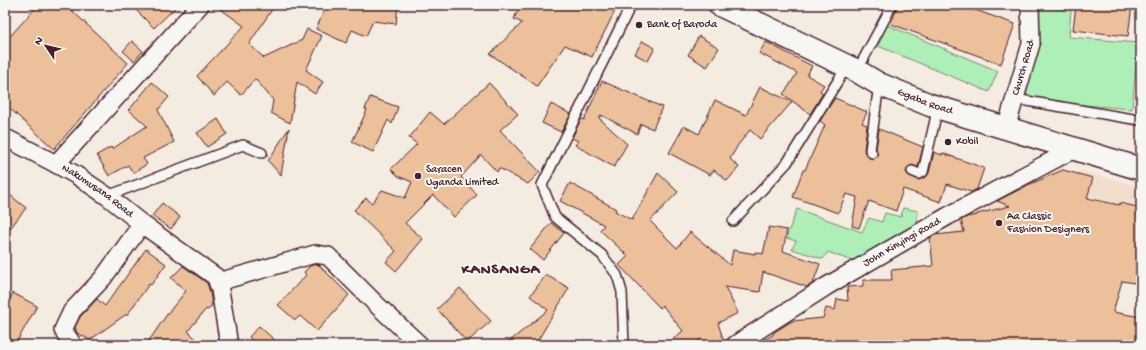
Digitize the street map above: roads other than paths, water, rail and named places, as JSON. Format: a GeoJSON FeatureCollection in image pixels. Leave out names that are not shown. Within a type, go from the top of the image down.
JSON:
{"type":"FeatureCollection","features":[{"type":"Feature","properties":{"kind":"main road","name":"Ggaba Road"},"geometry":{"type":"LineString","coordinates":[[720,5],[880,84],[938,107],[1141,168]]}},
{"type":"Feature","properties":{"kind":"street","name":"Nakumusana Road"},"geometry":{"type":"LineString","coordinates":[[200,5],[56,164],[108,196],[142,224],[216,278],[218,282]]}},
{"type":"Feature","properties":{"kind":"street","name":"Church Road"},"geometry":{"type":"LineString","coordinates":[[1006,128],[1030,44],[1030,5]]}},
{"type":"Feature","properties":{"kind":"street"},"geometry":{"type":"LineString","coordinates":[[5,139],[8,139],[56,164]]}},
{"type":"Feature","properties":{"kind":"street","name":"John Kinyingi Road"},"geometry":{"type":"LineString","coordinates":[[735,345],[834,282],[948,216],[1074,148]]}},
{"type":"Feature","properties":{"kind":"street"},"geometry":{"type":"LineString","coordinates":[[73,345],[63,330],[72,311],[103,278],[142,224]]}},
{"type":"Feature","properties":{"kind":"street"},"geometry":{"type":"LineString","coordinates":[[229,345],[218,282],[315,254],[328,256],[420,345]]}},
{"type":"Feature","properties":{"kind":"lane"},"geometry":{"type":"LineString","coordinates":[[624,345],[622,292],[617,275],[602,255],[555,217],[542,185],[631,5]]}},
{"type":"Feature","properties":{"kind":"lane"},"geometry":{"type":"LineString","coordinates":[[733,221],[787,163],[852,69],[887,15],[891,5]]}},
{"type":"Feature","properties":{"kind":"lane"},"geometry":{"type":"LineString","coordinates":[[872,153],[870,150],[880,84]]}},
{"type":"Feature","properties":{"kind":"lane"},"geometry":{"type":"LineString","coordinates":[[1015,99],[1113,116],[1139,120],[1141,119]]}},
{"type":"Feature","properties":{"kind":"lane"},"geometry":{"type":"LineString","coordinates":[[912,171],[919,174],[923,172],[938,107]]}},
{"type":"Feature","properties":{"kind":"lane"},"geometry":{"type":"LineString","coordinates":[[108,196],[243,145],[262,153]]}},
{"type":"Feature","properties":{"kind":"place","name":"Bank of Baroda"},"geometry":{"type":"Point","coordinates":[639,25]}},
{"type":"Feature","properties":{"kind":"place","name":"Kobil"},"geometry":{"type":"Point","coordinates":[948,142]}},
{"type":"Feature","properties":{"kind":"place","name":"Saracen Uganda Limited"},"geometry":{"type":"Point","coordinates":[418,176]}},
{"type":"Feature","properties":{"kind":"place","name":"Aa Classic Fashion Designers"},"geometry":{"type":"Point","coordinates":[999,223]}},
{"type":"Feature","properties":{"kind":"district","name":"KANSANGA"},"geometry":{"type":"Point","coordinates":[501,270]}}]}
